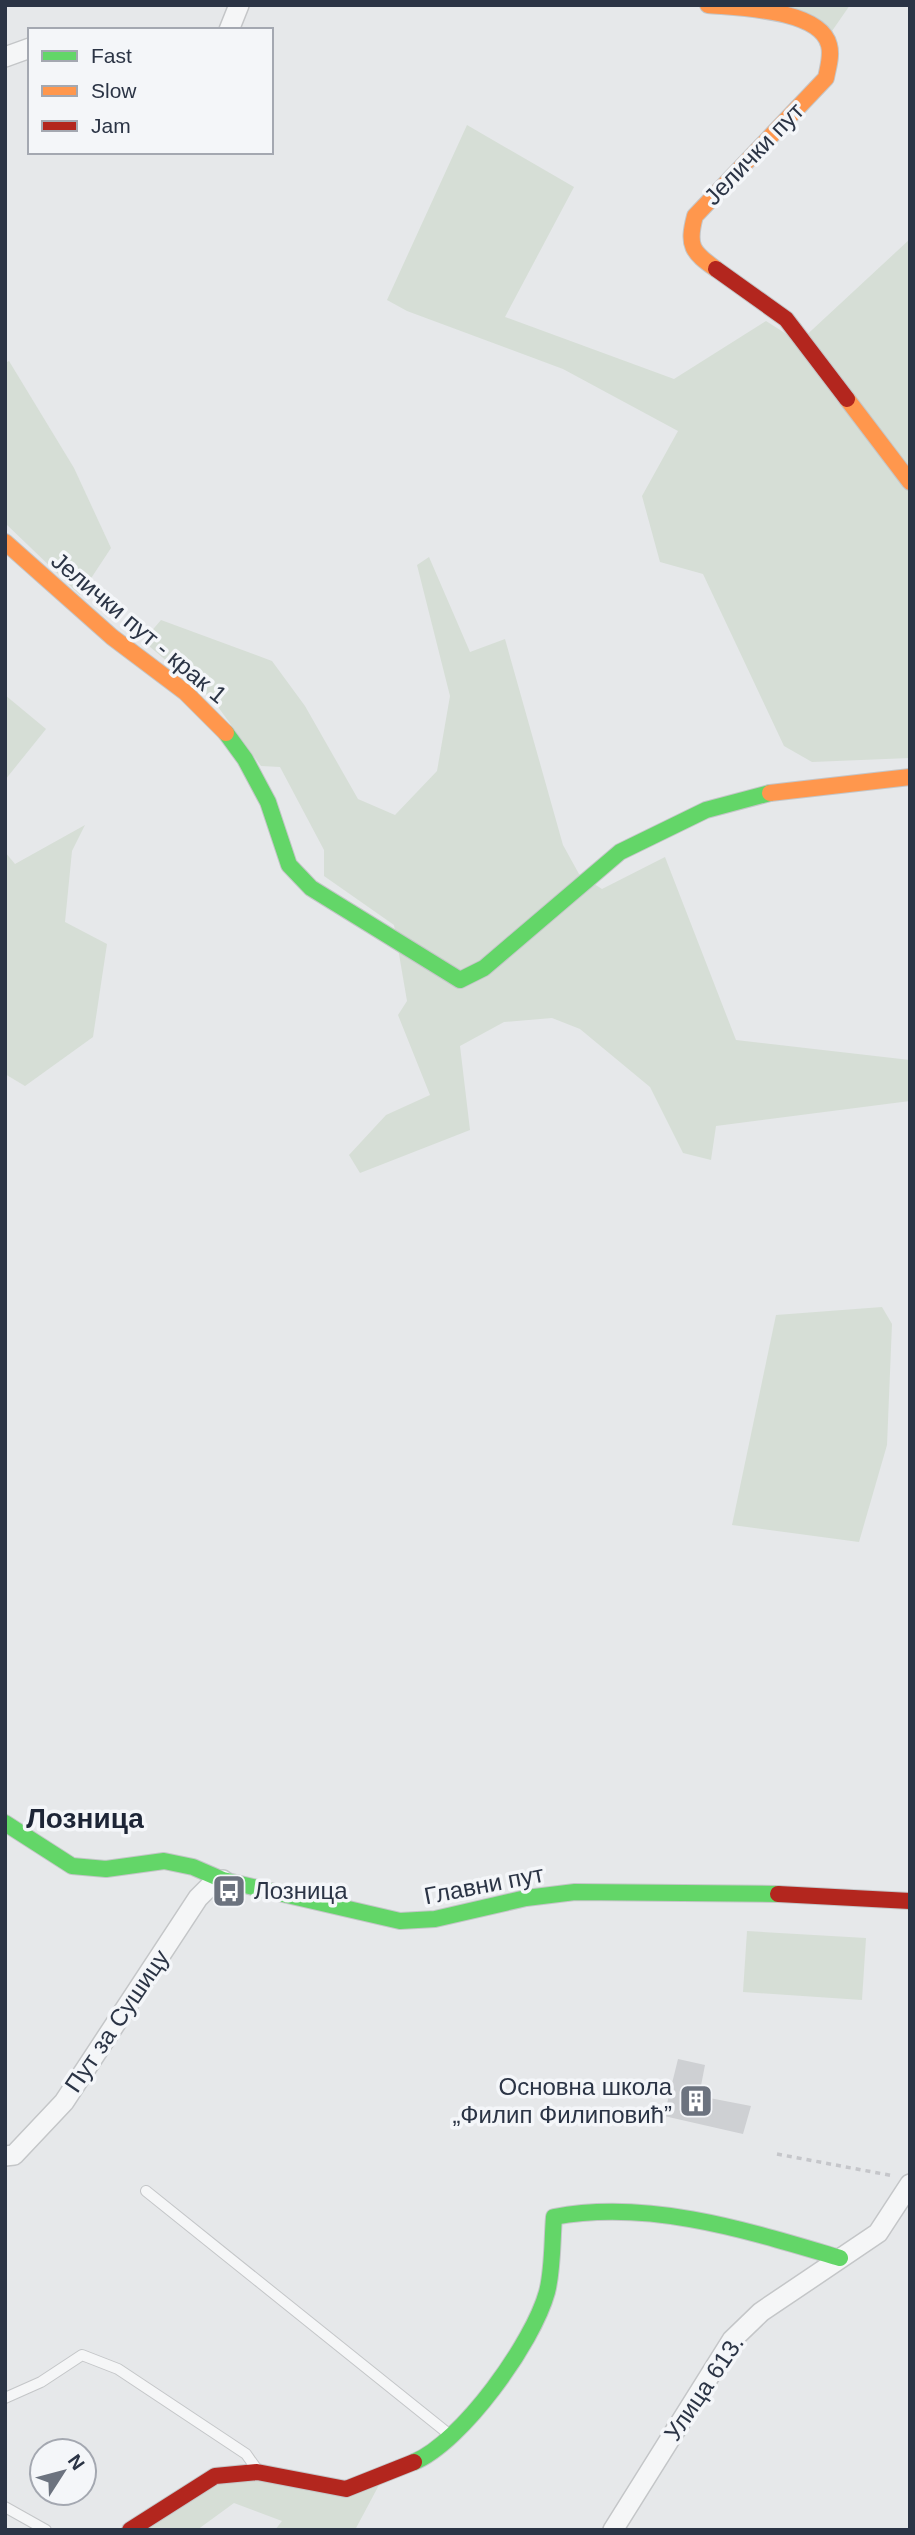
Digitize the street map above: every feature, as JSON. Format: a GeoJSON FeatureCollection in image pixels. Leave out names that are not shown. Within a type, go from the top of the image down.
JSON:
{"type":"FeatureCollection","features":[{"type":"Feature","properties":{"kind":"street"},"geometry":{"type":"LineString","coordinates":[[230,28],[239,5]]}},
{"type":"Feature","properties":{"kind":"street","name":"Јелички пут"},"geometry":{"type":"LineString","coordinates":[[708,5],[789,15],[813,22],[828,39],[830,55],[826,78],[695,216],[690,235],[695,254],[786,319],[910,482]]}},
{"type":"Feature","properties":{"kind":"street"},"geometry":{"type":"LineString","coordinates":[[5,57],[28,49]]}},
{"type":"Feature","properties":{"kind":"street","name":"Јелички пут - крак 1"},"geometry":{"type":"LineString","coordinates":[[5,542],[112,637],[185,692],[222,728],[245,759],[268,802],[289,865],[311,888],[460,980],[484,968],[620,852],[706,810],[787,789],[910,777]]}},
{"type":"Feature","properties":{"kind":"street","name":"Главни пут"},"geometry":{"type":"LineString","coordinates":[[5,1823],[72,1866],[106,1870],[164,1861],[193,1867],[223,1880],[248,1884],[364,1915],[411,1922],[435,1920],[526,1898],[575,1892],[804,1894],[910,1901]]}},
{"type":"Feature","properties":{"kind":"street","name":"Пут за Сушицу"},"geometry":{"type":"LineString","coordinates":[[5,2156],[14,2155],[64,2102],[156,1964],[185,1915],[206,1889],[223,1880]]}},
{"type":"Feature","properties":{"kind":"street","name":"Улица 613."},"geometry":{"type":"LineString","coordinates":[[613,2530],[732,2340],[761,2312],[878,2234],[903,2180]]}},
{"type":"Feature","properties":{"kind":"street"},"geometry":{"type":"LineString","coordinates":[[130,2530],[215,2476],[257,2472],[346,2489],[425,2457],[453,2437],[529,2339],[547,2291],[554,2217],[577,2210],[649,2216],[754,2232],[840,2258]]}},
{"type":"Feature","properties":{"kind":"lane"},"geometry":{"type":"LineString","coordinates":[[146,2191],[453,2437]]}},
{"type":"Feature","properties":{"kind":"lane"},"geometry":{"type":"LineString","coordinates":[[5,2398],[41,2382],[82,2355],[118,2369],[246,2454],[257,2472]]}},
{"type":"Feature","properties":{"kind":"lane"},"geometry":{"type":"LineString","coordinates":[[5,2507],[46,2530]]}},
{"type":"Feature","properties":{"kind":"path"},"geometry":{"type":"LineString","coordinates":[[777,2154],[903,2180]]}},
{"type":"Feature","properties":{"kind":"shaded area"},"geometry":{"type":"Polygon","coordinates":[[[771,5],[850,5],[832,31],[771,5]]]}},
{"type":"Feature","properties":{"kind":"shaded area"},"geometry":{"type":"Polygon","coordinates":[[[467,125],[574,187],[505,317],[674,379],[766,321],[799,342],[910,239],[910,758],[812,762],[784,746],[703,574],[660,562],[642,496],[678,431],[563,369],[407,311],[387,300],[467,125]]]}},
{"type":"Feature","properties":{"kind":"shaded area"},"geometry":{"type":"Polygon","coordinates":[[[9,361],[74,468],[111,548],[80,595],[5,523],[5,363],[9,361]]]}},
{"type":"Feature","properties":{"kind":"shaded area"},"geometry":{"type":"Polygon","coordinates":[[[429,557],[470,652],[505,639],[563,845],[579,874],[602,889],[665,857],[736,1040],[910,1060],[910,1101],[716,1126],[711,1160],[683,1153],[650,1087],[580,1029],[552,1018],[504,1022],[460,1046],[470,1130],[360,1173],[349,1155],[386,1115],[430,1095],[398,1015],[407,1001],[394,925],[324,876],[324,850],[280,767],[261,766],[213,700],[143,641],[161,620],[272,661],[305,706],[358,799],[395,815],[437,771],[450,696],[417,565],[429,557]]]}},
{"type":"Feature","properties":{"kind":"shaded area"},"geometry":{"type":"Polygon","coordinates":[[[5,695],[46,729],[5,780],[5,695]]]}},
{"type":"Feature","properties":{"kind":"shaded area"},"geometry":{"type":"Polygon","coordinates":[[[85,825],[72,851],[65,922],[107,944],[93,1037],[25,1086],[5,1074],[5,852],[15,864],[85,825]]]}},
{"type":"Feature","properties":{"kind":"shaded area"},"geometry":{"type":"Polygon","coordinates":[[[882,1307],[892,1324],[887,1445],[859,1542],[732,1525],[776,1315],[882,1307]]]}},
{"type":"Feature","properties":{"kind":"shaded area"},"geometry":{"type":"Polygon","coordinates":[[[747,1931],[866,1938],[862,2000],[743,1992],[747,1931]]]}},
{"type":"Feature","properties":{"kind":"shaded area"},"geometry":{"type":"Polygon","coordinates":[[[387,2470],[355,2530],[275,2530],[282,2521],[234,2503],[197,2530],[130,2530],[215,2476],[346,2489],[387,2470]]]}},
{"type":"Feature","properties":{"kind":"building","name":"Основна школа „Филип Филиповић”"},"geometry":{"type":"Polygon","coordinates":[[[678,2059],[705,2065],[699,2096],[751,2106],[743,2134],[664,2116],[678,2059]]]}},
{"type":"Feature","properties":{"kind":"traffic: fast"},"geometry":{"type":"LineString","coordinates":[[226,733],[245,759],[268,802],[289,865],[311,888],[460,980],[484,968],[620,852],[706,810],[770,793]]}},
{"type":"Feature","properties":{"kind":"traffic: fast"},"geometry":{"type":"LineString","coordinates":[[5,1823],[72,1866],[106,1869],[164,1861],[193,1867],[223,1880],[400,1921],[435,1919],[526,1898],[575,1892],[778,1894]]}},
{"type":"Feature","properties":{"kind":"traffic: fast"},"geometry":{"type":"LineString","coordinates":[[414,2462],[433,2451],[473,2413],[493,2389],[527,2337],[547,2292],[554,2217],[590,2212],[662,2215],[735,2228],[840,2258]]}},
{"type":"Feature","properties":{"kind":"traffic: slow"},"geometry":{"type":"LineString","coordinates":[[708,5],[757,9],[795,17],[811,24],[822,33],[830,53],[826,78],[695,216],[692,235],[694,247],[701,258],[716,269]]}},
{"type":"Feature","properties":{"kind":"traffic: slow"},"geometry":{"type":"LineString","coordinates":[[847,399],[910,482]]}},
{"type":"Feature","properties":{"kind":"traffic: slow"},"geometry":{"type":"LineString","coordinates":[[5,542],[112,637],[185,692],[226,733]]}},
{"type":"Feature","properties":{"kind":"traffic: slow"},"geometry":{"type":"LineString","coordinates":[[770,793],[910,777]]}},
{"type":"Feature","properties":{"kind":"traffic: jam"},"geometry":{"type":"LineString","coordinates":[[716,269],[786,319],[847,399]]}},
{"type":"Feature","properties":{"kind":"traffic: jam"},"geometry":{"type":"LineString","coordinates":[[778,1894],[910,1901]]}},
{"type":"Feature","properties":{"kind":"traffic: jam"},"geometry":{"type":"LineString","coordinates":[[130,2530],[215,2476],[257,2472],[346,2489],[414,2462]]}},
{"type":"Feature","properties":{"kind":"place","name":"Лозница"},"geometry":{"type":"Point","coordinates":[229,1891]}},
{"type":"Feature","properties":{"kind":"place","name":"Основна школа „Филип Филиповић”"},"geometry":{"type":"Point","coordinates":[696,2101]}},
{"type":"Feature","properties":{"kind":"district","name":"Лозница"},"geometry":{"type":"Point","coordinates":[85,1818]}}]}
